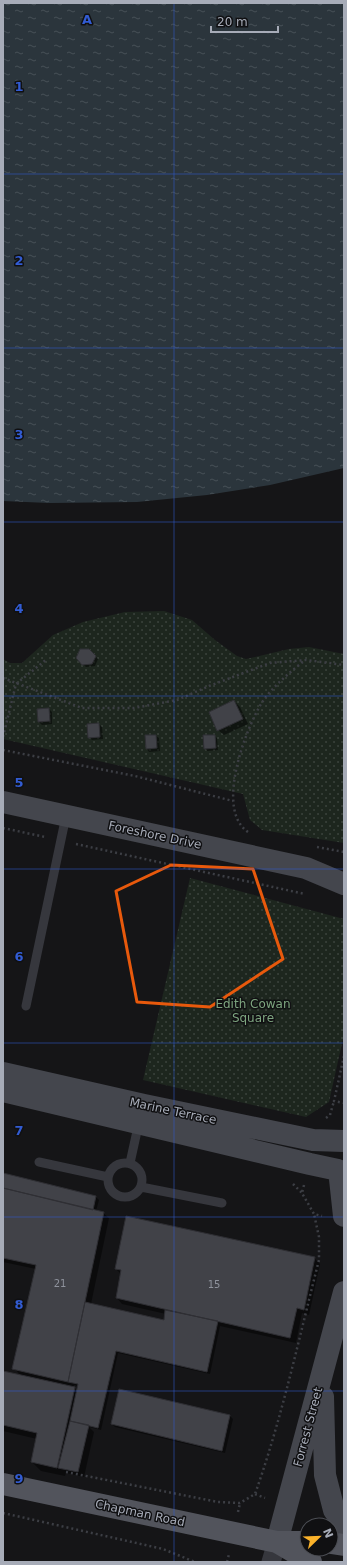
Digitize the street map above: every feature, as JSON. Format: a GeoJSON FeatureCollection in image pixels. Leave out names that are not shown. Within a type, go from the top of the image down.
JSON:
{"type":"FeatureCollection","features":[{"type":"Feature","properties":{"kind":"main road","name":"Chapman Road"},"geometry":{"type":"LineString","coordinates":[[3,1484],[311,1562]]}},
{"type":"Feature","properties":{"kind":"main road","name":"Chapman Road"},"geometry":{"type":"LineString","coordinates":[[274,1552],[299,1544]]}},
{"type":"Feature","properties":{"kind":"street","name":"Foreshore Drive"},"geometry":{"type":"LineString","coordinates":[[3,802],[306,868],[344,884]]}},
{"type":"Feature","properties":{"kind":"street","name":"Foreshore Drive"},"geometry":{"type":"LineString","coordinates":[[306,868],[344,868]]}},
{"type":"Feature","properties":{"kind":"street","name":"Marine Terrace"},"geometry":{"type":"LineString","coordinates":[[3,1074],[310,1164],[341,1178]]}},
{"type":"Feature","properties":{"kind":"street","name":"Marine Terrace"},"geometry":{"type":"LineString","coordinates":[[3,1091],[313,1140],[344,1141]]}},
{"type":"Feature","properties":{"kind":"street"},"geometry":{"type":"LineString","coordinates":[[336,1217],[341,1178],[338,1162],[344,1149]]}},
{"type":"Feature","properties":{"kind":"street","name":"Forrest Street"},"geometry":{"type":"LineString","coordinates":[[274,1552],[344,1292]]}},
{"type":"Feature","properties":{"kind":"street"},"geometry":{"type":"LineString","coordinates":[[322,1374],[325,1475],[334,1510],[344,1524]]}},
{"type":"Feature","properties":{"kind":"lane"},"geometry":{"type":"LineString","coordinates":[[26,1006],[66,816]]}},
{"type":"Feature","properties":{"kind":"lane"},"geometry":{"type":"LineString","coordinates":[[130,1163],[141,1114]]}},
{"type":"Feature","properties":{"kind":"lane"},"geometry":{"type":"LineString","coordinates":[[39,1162],[108,1177]]}},
{"type":"Feature","properties":{"kind":"lane"},"geometry":{"type":"LineString","coordinates":[[122,1162],[130,1163],[136,1166],[140,1172],[142,1179],[141,1186],[137,1192],[131,1196],[124,1197],[111,1191],[108,1184],[108,1177],[110,1170],[116,1165],[122,1162]]}},
{"type":"Feature","properties":{"kind":"lane"},"geometry":{"type":"LineString","coordinates":[[141,1186],[222,1203]]}},
{"type":"Feature","properties":{"kind":"path"},"geometry":{"type":"LineString","coordinates":[[3,737],[16,684],[47,659]]}},
{"type":"Feature","properties":{"kind":"path"},"geometry":{"type":"LineString","coordinates":[[250,833],[239,824],[234,811],[233,801],[236,771],[246,735],[261,703],[286,675],[306,660]]}},
{"type":"Feature","properties":{"kind":"path"},"geometry":{"type":"LineString","coordinates":[[3,678],[82,708],[134,708],[177,700],[270,663],[306,660],[344,665]]}},
{"type":"Feature","properties":{"kind":"path"},"geometry":{"type":"LineString","coordinates":[[3,750],[135,776],[233,801]]}},
{"type":"Feature","properties":{"kind":"path"},"geometry":{"type":"LineString","coordinates":[[3,828],[308,894]]}},
{"type":"Feature","properties":{"kind":"path"},"geometry":{"type":"LineString","coordinates":[[344,1056],[334,1101],[344,1103]]}},
{"type":"Feature","properties":{"kind":"path"},"geometry":{"type":"LineString","coordinates":[[65,1472],[218,1502],[240,1502],[255,1494],[268,1457],[286,1395],[319,1260],[319,1236],[314,1214],[302,1193],[305,1180]]}},
{"type":"Feature","properties":{"kind":"path"},"geometry":{"type":"LineString","coordinates":[[314,1214],[336,1217]]}},
{"type":"Feature","properties":{"kind":"path"},"geometry":{"type":"LineString","coordinates":[[255,1494],[260,1497]]}},
{"type":"Feature","properties":{"kind":"path"},"geometry":{"type":"LineString","coordinates":[[239,1508],[240,1502]]}},
{"type":"Feature","properties":{"kind":"path"},"geometry":{"type":"LineString","coordinates":[[3,1513],[163,1549],[195,1562]]}},
{"type":"Feature","properties":{"kind":"highlighted area"},"geometry":{"type":"Polygon","coordinates":[[[171,865],[253,869],[283,959],[210,1007],[137,1002],[116,891],[171,865]]]}},
{"type":"Feature","properties":{"kind":"green space"},"geometry":{"type":"Polygon","coordinates":[[[164,611],[192,620],[215,640],[237,656],[246,659],[289,649],[309,647],[344,654],[344,843],[262,830],[250,820],[243,794],[3,739],[3,659],[10,663],[22,663],[53,635],[83,622],[125,612],[164,611]]]}},
{"type":"Feature","properties":{"kind":"green space","name":"Edith Cowan Square"},"geometry":{"type":"Polygon","coordinates":[[[190,878],[344,919],[344,1034],[329,1102],[306,1117],[143,1080],[190,878]]]}},
{"type":"Feature","properties":{"kind":"water"},"geometry":{"type":"Polygon","coordinates":[[[3,3],[344,3],[344,468],[270,485],[207,495],[137,502],[49,503],[3,501],[3,3]]]}},
{"type":"Feature","properties":{"kind":"building"},"geometry":{"type":"Polygon","coordinates":[[[80,649],[89,649],[96,656],[92,664],[82,665],[76,658],[80,649]]]}},
{"type":"Feature","properties":{"kind":"building"},"geometry":{"type":"Polygon","coordinates":[[[234,700],[243,719],[217,731],[209,712],[234,700]]]}},
{"type":"Feature","properties":{"kind":"building"},"geometry":{"type":"Polygon","coordinates":[[[49,708],[50,721],[38,722],[37,709],[49,708]]]}},
{"type":"Feature","properties":{"kind":"building"},"geometry":{"type":"Polygon","coordinates":[[[99,723],[100,737],[88,738],[87,724],[99,723]]]}},
{"type":"Feature","properties":{"kind":"building"},"geometry":{"type":"Polygon","coordinates":[[[145,735],[156,735],[157,748],[146,749],[145,735]]]}},
{"type":"Feature","properties":{"kind":"building"},"geometry":{"type":"Polygon","coordinates":[[[203,735],[215,735],[216,748],[204,749],[203,735]]]}},
{"type":"Feature","properties":{"kind":"building"},"geometry":{"type":"Polygon","coordinates":[[[3,1173],[96,1196],[93,1210],[3,1188],[3,1173]]]}},
{"type":"Feature","properties":{"kind":"building"},"geometry":{"type":"Polygon","coordinates":[[[3,1188],[104,1212],[68,1382],[12,1369],[36,1265],[3,1258],[3,1188]]]}},
{"type":"Feature","properties":{"kind":"building"},"geometry":{"type":"Polygon","coordinates":[[[126,1216],[315,1257],[304,1310],[297,1308],[290,1338],[116,1298],[121,1270],[115,1269],[126,1216]]]}},
{"type":"Feature","properties":{"kind":"building"},"geometry":{"type":"Polygon","coordinates":[[[85,1302],[164,1320],[165,1310],[218,1321],[207,1372],[116,1351],[98,1428],[70,1421],[78,1384],[68,1382],[85,1302]]]}},
{"type":"Feature","properties":{"kind":"building"},"geometry":{"type":"Polygon","coordinates":[[[3,1371],[75,1387],[57,1468],[31,1462],[37,1433],[3,1425],[3,1371]]]}},
{"type":"Feature","properties":{"kind":"building"},"geometry":{"type":"Polygon","coordinates":[[[119,1389],[230,1415],[222,1451],[111,1424],[119,1389]]]}},
{"type":"Feature","properties":{"kind":"building"},"geometry":{"type":"Polygon","coordinates":[[[70,1421],[89,1425],[78,1472],[58,1468],[70,1421]]]}}]}
